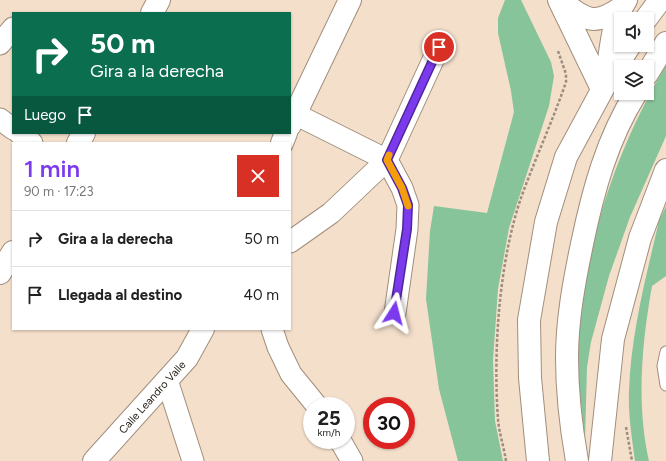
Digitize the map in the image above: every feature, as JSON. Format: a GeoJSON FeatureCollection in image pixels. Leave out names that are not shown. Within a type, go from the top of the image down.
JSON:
{"type":"FeatureCollection","features":[{"type":"Feature","properties":{"kind":"main road"},"geometry":{"type":"LineString","coordinates":[[153,12],[159,0]]}},
{"type":"Feature","properties":{"kind":"main road"},"geometry":{"type":"LineString","coordinates":[[291,124],[350,0]]}},
{"type":"Feature","properties":{"kind":"main road"},"geometry":{"type":"LineString","coordinates":[[560,0],[573,11],[586,18],[600,20],[609,16],[624,4]]}},
{"type":"Feature","properties":{"kind":"main road"},"geometry":{"type":"LineString","coordinates":[[560,0],[604,86]]}},
{"type":"Feature","properties":{"kind":"main road"},"geometry":{"type":"LineString","coordinates":[[651,12],[660,0]]}},
{"type":"Feature","properties":{"kind":"main road"},"geometry":{"type":"LineString","coordinates":[[604,86],[617,22],[624,4]]}},
{"type":"Feature","properties":{"kind":"main road"},"geometry":{"type":"LineString","coordinates":[[654,63],[666,43]]}},
{"type":"Feature","properties":{"kind":"main road"},"geometry":{"type":"LineString","coordinates":[[538,461],[530,378],[529,328],[538,266],[548,216],[566,157],[604,86],[626,52]]}},
{"type":"Feature","properties":{"kind":"main road"},"geometry":{"type":"LineString","coordinates":[[576,461],[568,397],[567,358],[569,314],[592,197],[609,146],[632,100]]}},
{"type":"Feature","properties":{"kind":"main road"},"geometry":{"type":"LineString","coordinates":[[600,461],[613,339],[640,238],[666,170]]}},
{"type":"Feature","properties":{"kind":"main road"},"geometry":{"type":"LineString","coordinates":[[0,273],[12,254]]}},
{"type":"Feature","properties":{"kind":"main road","name":"Calle Leandro Valle"},"geometry":{"type":"LineString","coordinates":[[94,461],[187,358],[202,330]]}},
{"type":"Feature","properties":{"kind":"street"},"geometry":{"type":"LineString","coordinates":[[0,44],[12,29]]}},
{"type":"Feature","properties":{"kind":"street"},"geometry":{"type":"LineString","coordinates":[[291,241],[331,213],[387,160],[439,47]]}},
{"type":"Feature","properties":{"kind":"street"},"geometry":{"type":"LineString","coordinates":[[0,119],[12,128]]}},
{"type":"Feature","properties":{"kind":"street"},"geometry":{"type":"LineString","coordinates":[[291,124],[387,160],[402,188],[408,205],[407,229],[394,313]]}},
{"type":"Feature","properties":{"kind":"street"},"geometry":{"type":"LineString","coordinates":[[20,134],[31,142]]}},
{"type":"Feature","properties":{"kind":"street"},"geometry":{"type":"LineString","coordinates":[[272,330],[290,374],[309,397]]}},
{"type":"Feature","properties":{"kind":"street"},"geometry":{"type":"LineString","coordinates":[[167,380],[193,461]]}},
{"type":"Feature","properties":{"kind":"street"},"geometry":{"type":"LineString","coordinates":[[345,449],[352,461]]}},
{"type":"Feature","properties":{"kind":"lane"},"geometry":{"type":"LineString","coordinates":[[666,352],[663,366],[666,385]]}},
{"type":"Feature","properties":{"kind":"green space"},"geometry":{"type":"Polygon","coordinates":[[[505,0],[521,0],[551,62],[554,76],[549,106],[509,228],[498,289],[493,360],[495,421],[503,461],[458,461],[439,389],[426,299],[430,231],[434,206],[487,213],[514,112],[511,91],[498,33],[498,18],[505,0]]]}},
{"type":"Feature","properties":{"kind":"green space"},"geometry":{"type":"Polygon","coordinates":[[[666,65],[666,136],[630,217],[609,276],[591,342],[587,367],[585,440],[579,384],[578,328],[585,283],[598,226],[615,171],[638,117],[647,100],[654,100],[654,87],[666,65]]]}},
{"type":"Feature","properties":{"kind":"green space"},"geometry":{"type":"Polygon","coordinates":[[[666,206],[666,276],[652,286],[643,351],[643,417],[649,461],[635,461],[629,409],[630,369],[636,326],[649,263],[659,221],[666,206]]]}},
{"type":"Feature","properties":{"kind":"slow traffic"},"geometry":{"type":"LineString","coordinates":[[389,155],[387,160],[402,188],[408,206]]}},
{"type":"Feature","properties":{"kind":"route"},"geometry":{"type":"LineString","coordinates":[[394,313],[407,229],[408,205],[402,188],[387,160],[439,47]]}}]}
